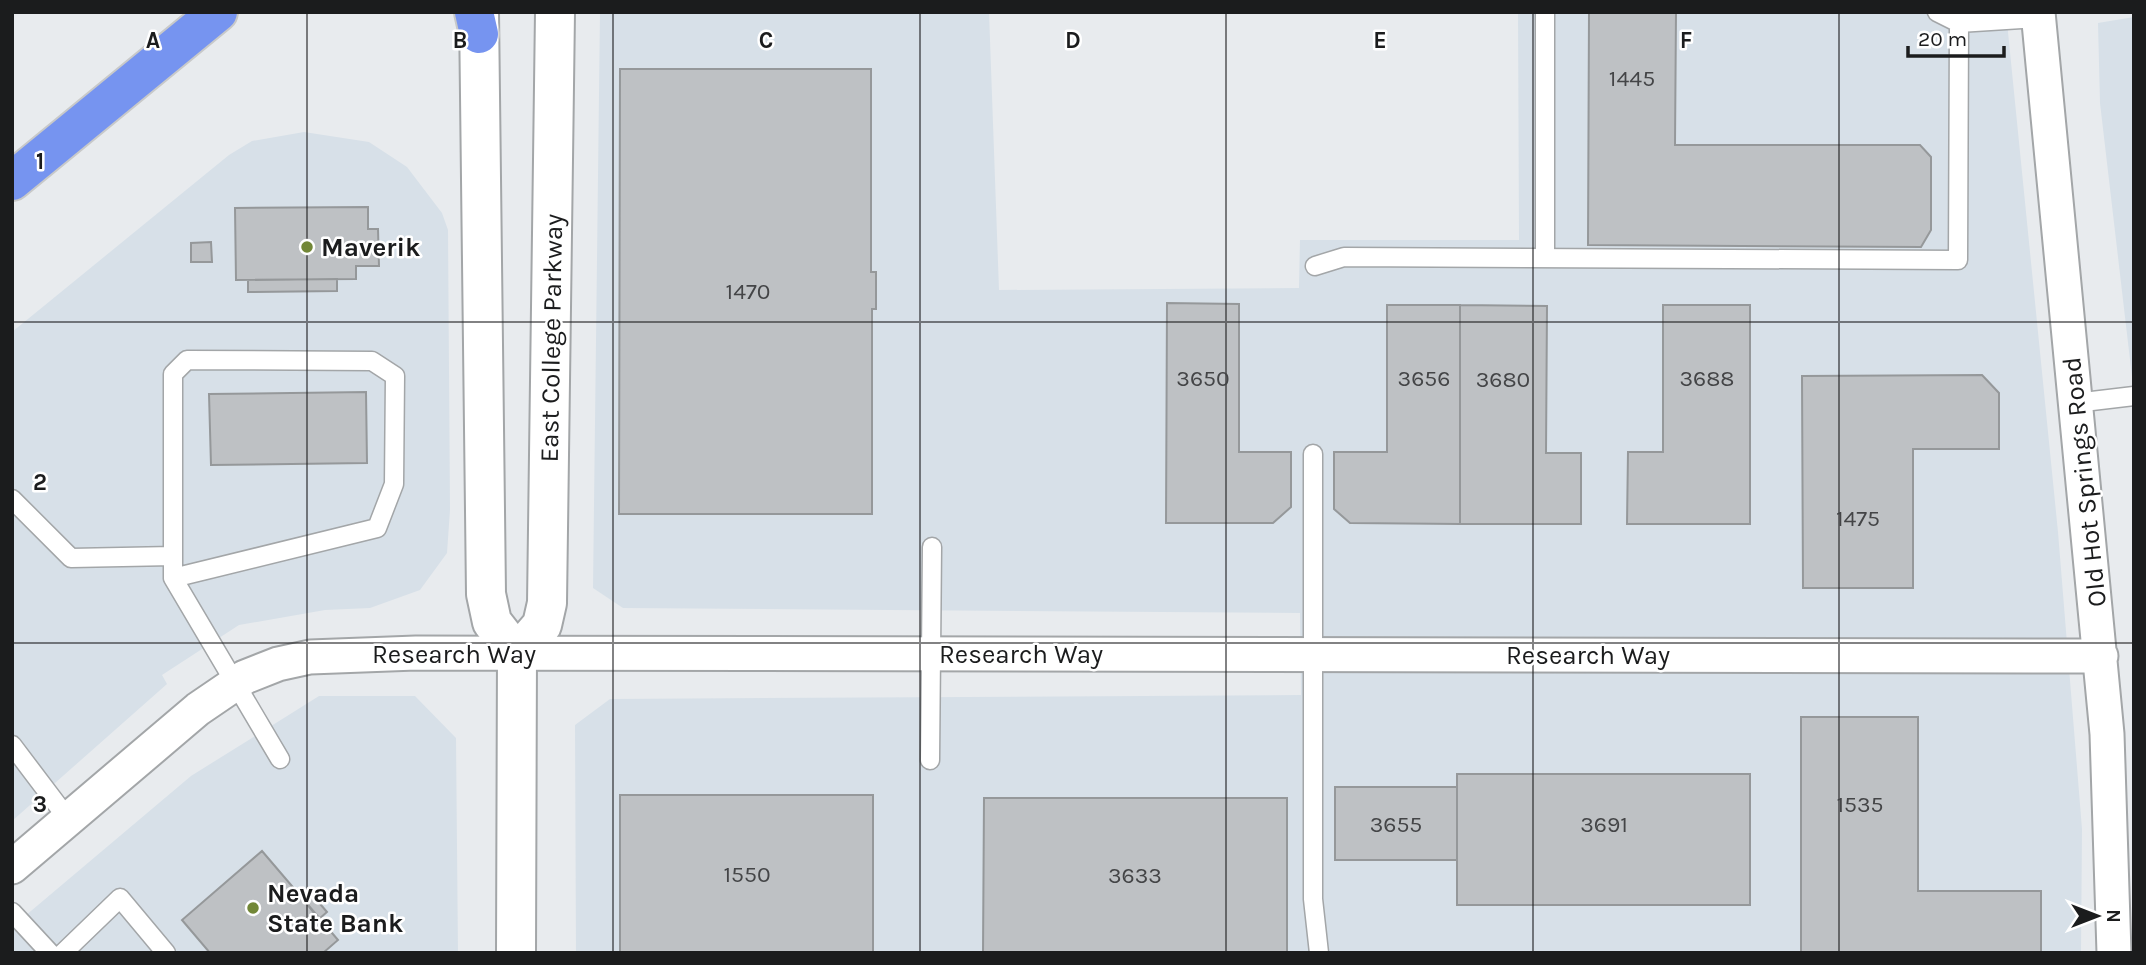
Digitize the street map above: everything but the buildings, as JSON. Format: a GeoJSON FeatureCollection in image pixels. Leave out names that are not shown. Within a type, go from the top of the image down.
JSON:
{"type":"FeatureCollection","features":[{"type":"Feature","properties":{"kind":"highway"},"geometry":{"type":"LineString","coordinates":[[12,181],[197,24],[218,12]]}},
{"type":"Feature","properties":{"kind":"main road","name":"East College Parkway"},"geometry":{"type":"LineString","coordinates":[[517,654],[542,625],[547,603],[555,12]]}},
{"type":"Feature","properties":{"kind":"main road"},"geometry":{"type":"LineString","coordinates":[[477,20],[486,594],[492,622],[517,654],[516,953]]}},
{"type":"Feature","properties":{"kind":"street","name":"Old Hot Springs Road"},"geometry":{"type":"LineString","coordinates":[[2038,15],[2101,656],[2112,817],[2114,953]]}},
{"type":"Feature","properties":{"kind":"street","name":"Research Way"},"geometry":{"type":"LineString","coordinates":[[12,867],[198,709],[236,682],[278,664],[317,656],[2101,656]]}},
{"type":"Feature","properties":{"kind":"lane"},"geometry":{"type":"LineString","coordinates":[[1545,12],[1545,258]]}},
{"type":"Feature","properties":{"kind":"lane"},"geometry":{"type":"LineString","coordinates":[[1937,12],[1959,23],[2038,15]]}},
{"type":"Feature","properties":{"kind":"lane"},"geometry":{"type":"LineString","coordinates":[[1315,266],[1345,257],[1958,260],[1959,23]]}},
{"type":"Feature","properties":{"kind":"lane"},"geometry":{"type":"LineString","coordinates":[[173,578],[377,528],[394,484],[395,376],[372,361],[187,360],[173,374],[173,578],[280,759]]}},
{"type":"Feature","properties":{"kind":"lane"},"geometry":{"type":"LineString","coordinates":[[2075,403],[2134,396]]}},
{"type":"Feature","properties":{"kind":"lane"},"geometry":{"type":"LineString","coordinates":[[1313,454],[1313,899],[1319,953]]}},
{"type":"Feature","properties":{"kind":"lane"},"geometry":{"type":"LineString","coordinates":[[12,499],[71,558],[173,556]]}},
{"type":"Feature","properties":{"kind":"lane"},"geometry":{"type":"LineString","coordinates":[[930,760],[932,547]]}},
{"type":"Feature","properties":{"kind":"lane"},"geometry":{"type":"LineString","coordinates":[[12,746],[68,819]]}},
{"type":"Feature","properties":{"kind":"lane"},"geometry":{"type":"LineString","coordinates":[[75,949],[120,898],[166,953]]}},
{"type":"Feature","properties":{"kind":"lane"},"geometry":{"type":"LineString","coordinates":[[12,912],[50,953]]}},
{"type":"Feature","properties":{"kind":"shaded area"},"geometry":{"type":"Polygon","coordinates":[[[600,12],[989,12],[999,290],[1299,288],[1300,240],[1519,240],[1518,12],[2006,12],[2058,532],[2082,829],[2081,953],[576,953],[575,725],[610,699],[1301,695],[1300,613],[623,608],[593,588],[600,12]]]}},
{"type":"Feature","properties":{"kind":"shaded area"},"geometry":{"type":"Polygon","coordinates":[[[2134,17],[2134,394],[2100,103],[2098,23],[2134,17]]]}},
{"type":"Feature","properties":{"kind":"shaded area"},"geometry":{"type":"Polygon","coordinates":[[[304,132],[369,142],[407,167],[442,213],[448,230],[450,510],[447,553],[420,590],[370,608],[325,610],[239,625],[162,675],[167,684],[12,821],[12,332],[229,155],[252,141],[304,132]]]}},
{"type":"Feature","properties":{"kind":"shaded area"},"geometry":{"type":"Polygon","coordinates":[[[319,696],[415,696],[456,738],[458,953],[12,953],[12,927],[191,776],[319,696]]]}},
{"type":"Feature","properties":{"kind":"place","name":"Maverik"},"geometry":{"type":"Point","coordinates":[307,247]}},
{"type":"Feature","properties":{"kind":"place","name":"Nevada State Bank"},"geometry":{"type":"Point","coordinates":[253,908]}}]}
